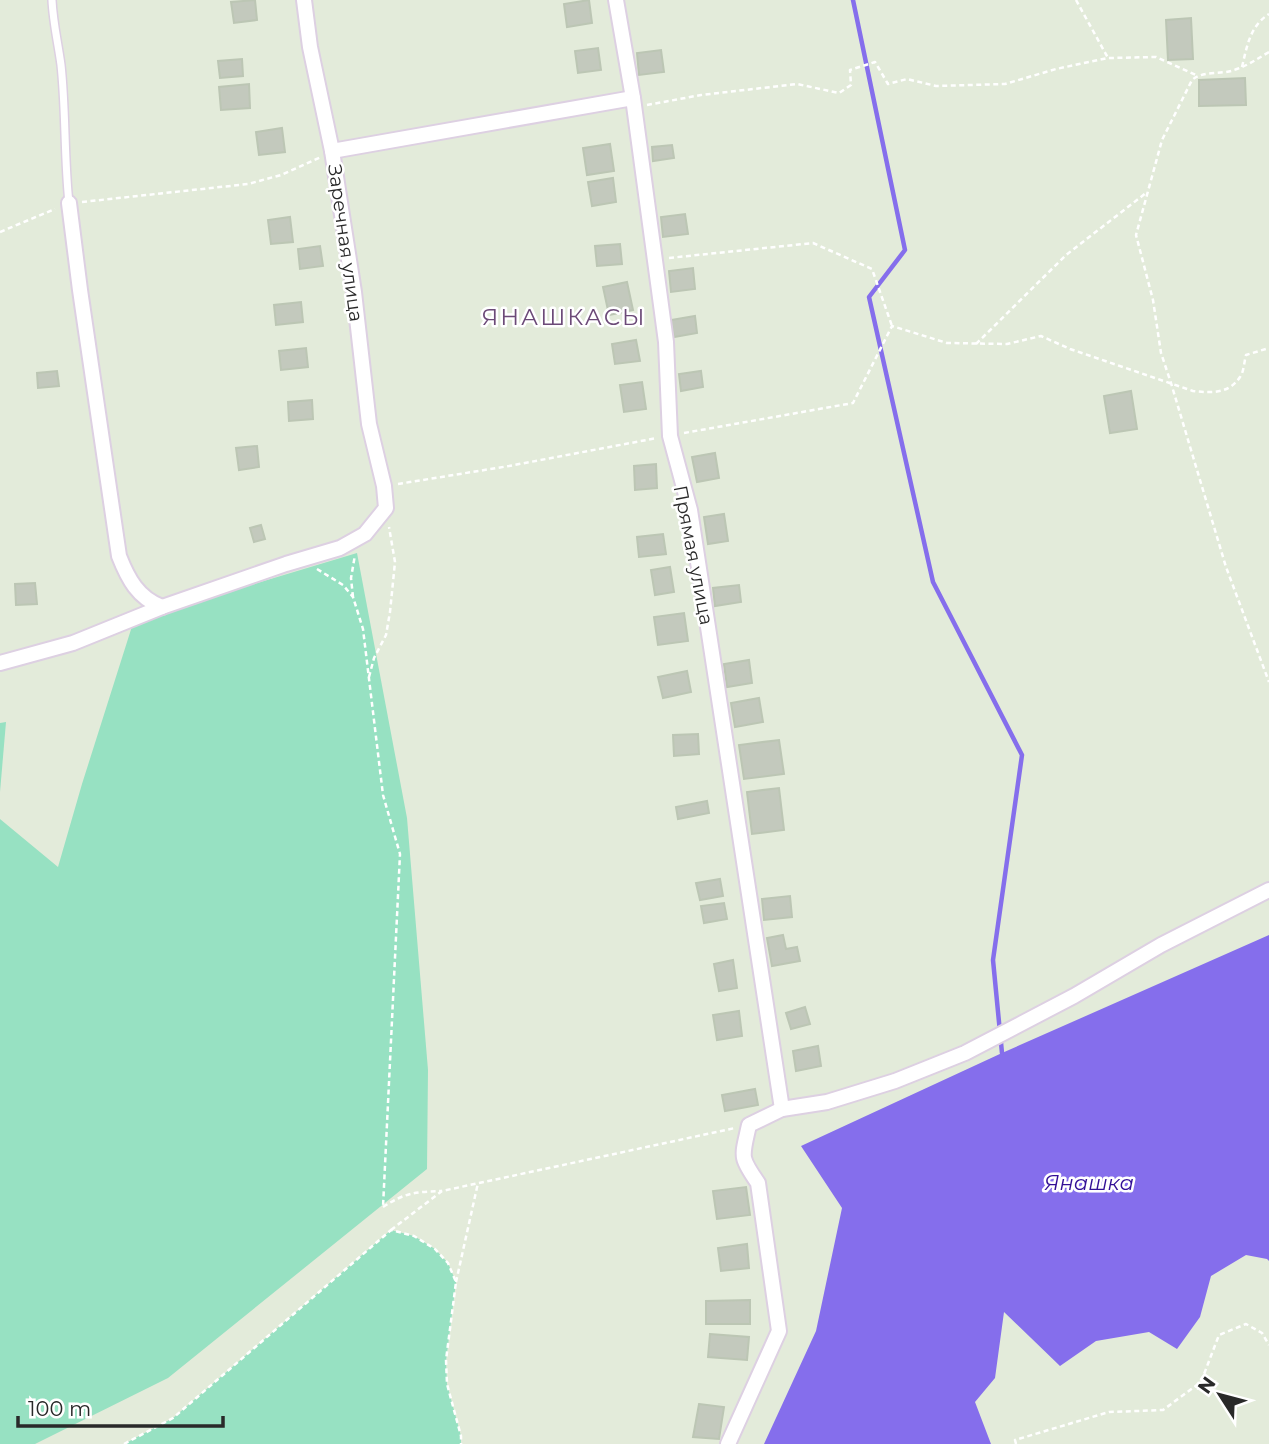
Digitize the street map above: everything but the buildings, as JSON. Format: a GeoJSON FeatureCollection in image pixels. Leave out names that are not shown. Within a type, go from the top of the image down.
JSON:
{"type":"FeatureCollection","features":[{"type":"Feature","properties":{"kind":"street","name":"Заречная улица"},"geometry":{"type":"LineString","coordinates":[[304,0],[310,47],[332,151],[354,292],[369,424],[384,486],[386,508]]}},
{"type":"Feature","properties":{"kind":"street","name":"Прямая улица"},"geometry":{"type":"LineString","coordinates":[[616,0],[666,342],[670,436],[690,510],[782,1109]]}},
{"type":"Feature","properties":{"kind":"street"},"geometry":{"type":"LineString","coordinates":[[332,151],[633,103]]}},
{"type":"Feature","properties":{"kind":"street"},"geometry":{"type":"LineString","coordinates":[[69,203],[119,556],[139,594],[162,607]]}},
{"type":"Feature","properties":{"kind":"street"},"geometry":{"type":"LineString","coordinates":[[0,663],[74,643],[162,607],[340,548],[365,534],[386,508]]}},
{"type":"Feature","properties":{"kind":"street"},"geometry":{"type":"LineString","coordinates":[[728,1444],[779,1331],[758,1183],[745,1163],[743,1154],[749,1125],[782,1109],[827,1102],[965,1053],[1269,890]]}},
{"type":"Feature","properties":{"kind":"lane"},"geometry":{"type":"LineString","coordinates":[[52,0],[61,66],[69,203]]}},
{"type":"Feature","properties":{"kind":"path"},"geometry":{"type":"LineString","coordinates":[[1076,0],[1108,58]]}},
{"type":"Feature","properties":{"kind":"path"},"geometry":{"type":"LineString","coordinates":[[1242,67],[1250,37],[1256,26],[1269,13]]}},
{"type":"Feature","properties":{"kind":"path"},"geometry":{"type":"LineString","coordinates":[[633,103],[797,84],[839,93],[851,85],[850,69],[875,62],[888,83],[907,79],[936,86],[1005,84],[1108,58],[1156,57],[1198,75],[1231,71],[1254,62],[1269,52]]}},
{"type":"Feature","properties":{"kind":"path"},"geometry":{"type":"LineString","coordinates":[[1198,75],[1192,80],[1162,140],[1136,235],[1153,300],[1161,353],[1226,567],[1269,682]]}},
{"type":"Feature","properties":{"kind":"path"},"geometry":{"type":"LineString","coordinates":[[0,232],[69,203],[248,184],[281,175],[332,151]]}},
{"type":"Feature","properties":{"kind":"path"},"geometry":{"type":"LineString","coordinates":[[976,344],[1066,255],[1147,192]]}},
{"type":"Feature","properties":{"kind":"path"},"geometry":{"type":"LineString","coordinates":[[384,486],[853,403],[892,326],[872,269],[813,243],[654,259]]}},
{"type":"Feature","properties":{"kind":"path"},"geometry":{"type":"LineString","coordinates":[[892,326],[947,343],[1007,344],[1041,336],[1070,349],[1193,391],[1214,393],[1230,388],[1242,376],[1246,355],[1269,348]]}},
{"type":"Feature","properties":{"kind":"path"},"geometry":{"type":"LineString","coordinates":[[369,680],[374,658],[386,635],[395,562],[386,508]]}},
{"type":"Feature","properties":{"kind":"path"},"geometry":{"type":"LineString","coordinates":[[365,534],[354,558],[353,597],[363,629],[383,795],[400,854],[383,1207],[410,1193],[442,1191],[749,1125]]}},
{"type":"Feature","properties":{"kind":"path"},"geometry":{"type":"LineString","coordinates":[[317,568],[343,585],[353,597]]}},
{"type":"Feature","properties":{"kind":"path"},"geometry":{"type":"LineString","coordinates":[[461,1444],[447,1384],[446,1360],[456,1282],[478,1183]]}},
{"type":"Feature","properties":{"kind":"path"},"geometry":{"type":"LineString","coordinates":[[124,1444],[173,1418],[391,1230],[442,1191]]}},
{"type":"Feature","properties":{"kind":"path"},"geometry":{"type":"LineString","coordinates":[[391,1230],[414,1236],[435,1249],[448,1263],[456,1282]]}},
{"type":"Feature","properties":{"kind":"path"},"geometry":{"type":"LineString","coordinates":[[1016,1444],[1015,1440],[1109,1412],[1163,1410],[1201,1382],[1219,1335],[1246,1324],[1262,1333],[1269,1345]]}},
{"type":"Feature","properties":{"kind":"green space"},"geometry":{"type":"Polygon","coordinates":[[[357,553],[407,818],[428,1070],[427,1169],[168,1378],[35,1444],[0,1444],[0,819],[58,867],[134,620],[357,553]]]}},
{"type":"Feature","properties":{"kind":"green space"},"geometry":{"type":"Polygon","coordinates":[[[6,722],[0,792],[0,723],[6,722]]]}},
{"type":"Feature","properties":{"kind":"green space"},"geometry":{"type":"Polygon","coordinates":[[[391,1230],[414,1236],[435,1249],[448,1263],[456,1282],[446,1361],[447,1384],[461,1444],[124,1444],[173,1418],[391,1230]]]}},
{"type":"Feature","properties":{"kind":"water","name":"Янашка"},"geometry":{"type":"Polygon","coordinates":[[[1269,935],[1269,1261],[1246,1255],[1211,1276],[1200,1317],[1177,1349],[1149,1332],[1096,1341],[1060,1366],[1004,1312],[995,1378],[975,1402],[991,1444],[764,1444],[816,1331],[842,1208],[801,1146],[1002,1053],[1269,935]]]}},
{"type":"Feature","properties":{"kind":"waterway"},"geometry":{"type":"LineString","coordinates":[[853,0],[905,250],[869,297],[933,582],[1022,755],[993,960],[1002,1053]]}},
{"type":"Feature","properties":{"kind":"district","name":"ЯНАШКАСЫ"},"geometry":{"type":"Point","coordinates":[564,317]}}]}
